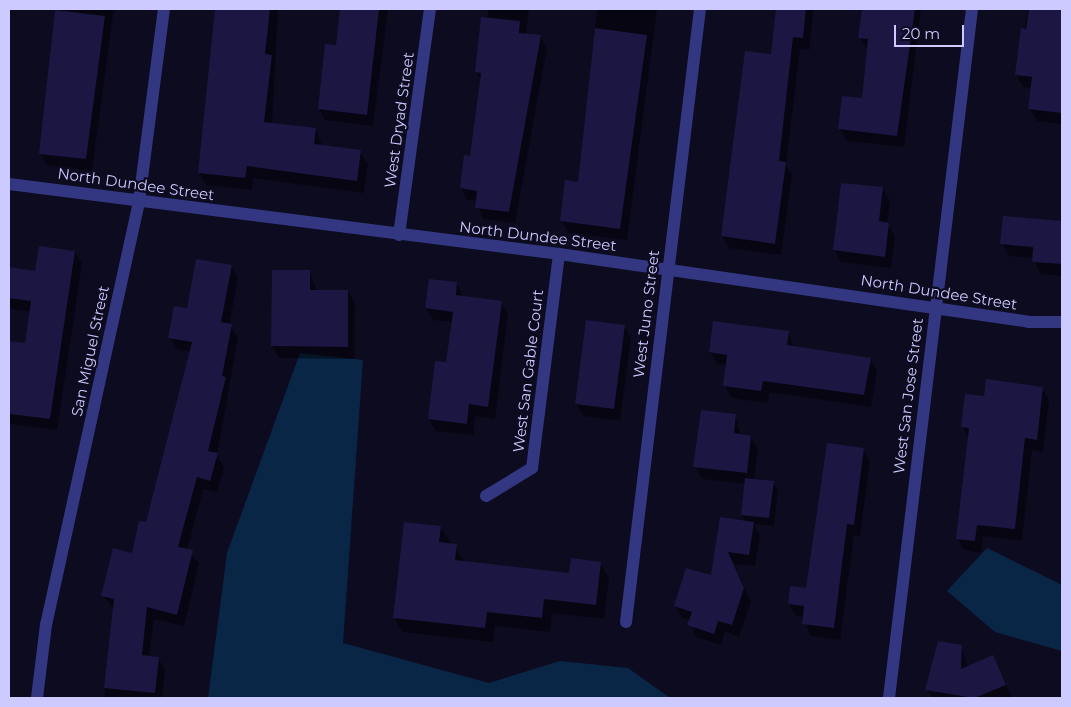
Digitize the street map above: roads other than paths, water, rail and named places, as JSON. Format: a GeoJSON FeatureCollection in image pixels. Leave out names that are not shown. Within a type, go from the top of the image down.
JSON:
{"type":"FeatureCollection","features":[{"type":"Feature","properties":{"kind":"street","name":"San Miguel Street"},"geometry":{"type":"LineString","coordinates":[[37,698],[46,626],[139,201],[164,9]]}},
{"type":"Feature","properties":{"kind":"street","name":"West Dryad Street"},"geometry":{"type":"LineString","coordinates":[[399,235],[430,9]]}},
{"type":"Feature","properties":{"kind":"street","name":"West Juno Street"},"geometry":{"type":"LineString","coordinates":[[626,622],[700,9]]}},
{"type":"Feature","properties":{"kind":"street","name":"West San Jose Street"},"geometry":{"type":"LineString","coordinates":[[889,698],[972,9]]}},
{"type":"Feature","properties":{"kind":"street","name":"North Dundee Street"},"geometry":{"type":"LineString","coordinates":[[9,184],[559,254],[935,307],[1028,322],[1062,322]]}},
{"type":"Feature","properties":{"kind":"street","name":"West San Gable Court"},"geometry":{"type":"LineString","coordinates":[[486,496],[532,468],[559,254]]}},
{"type":"Feature","properties":{"kind":"water"},"geometry":{"type":"Polygon","coordinates":[[[300,353],[363,360],[343,643],[489,683],[560,661],[628,668],[670,698],[208,698],[227,553],[300,353]]]}},
{"type":"Feature","properties":{"kind":"water"},"geometry":{"type":"Polygon","coordinates":[[[987,548],[1062,585],[1062,651],[995,632],[947,591],[987,548]]]}}]}
